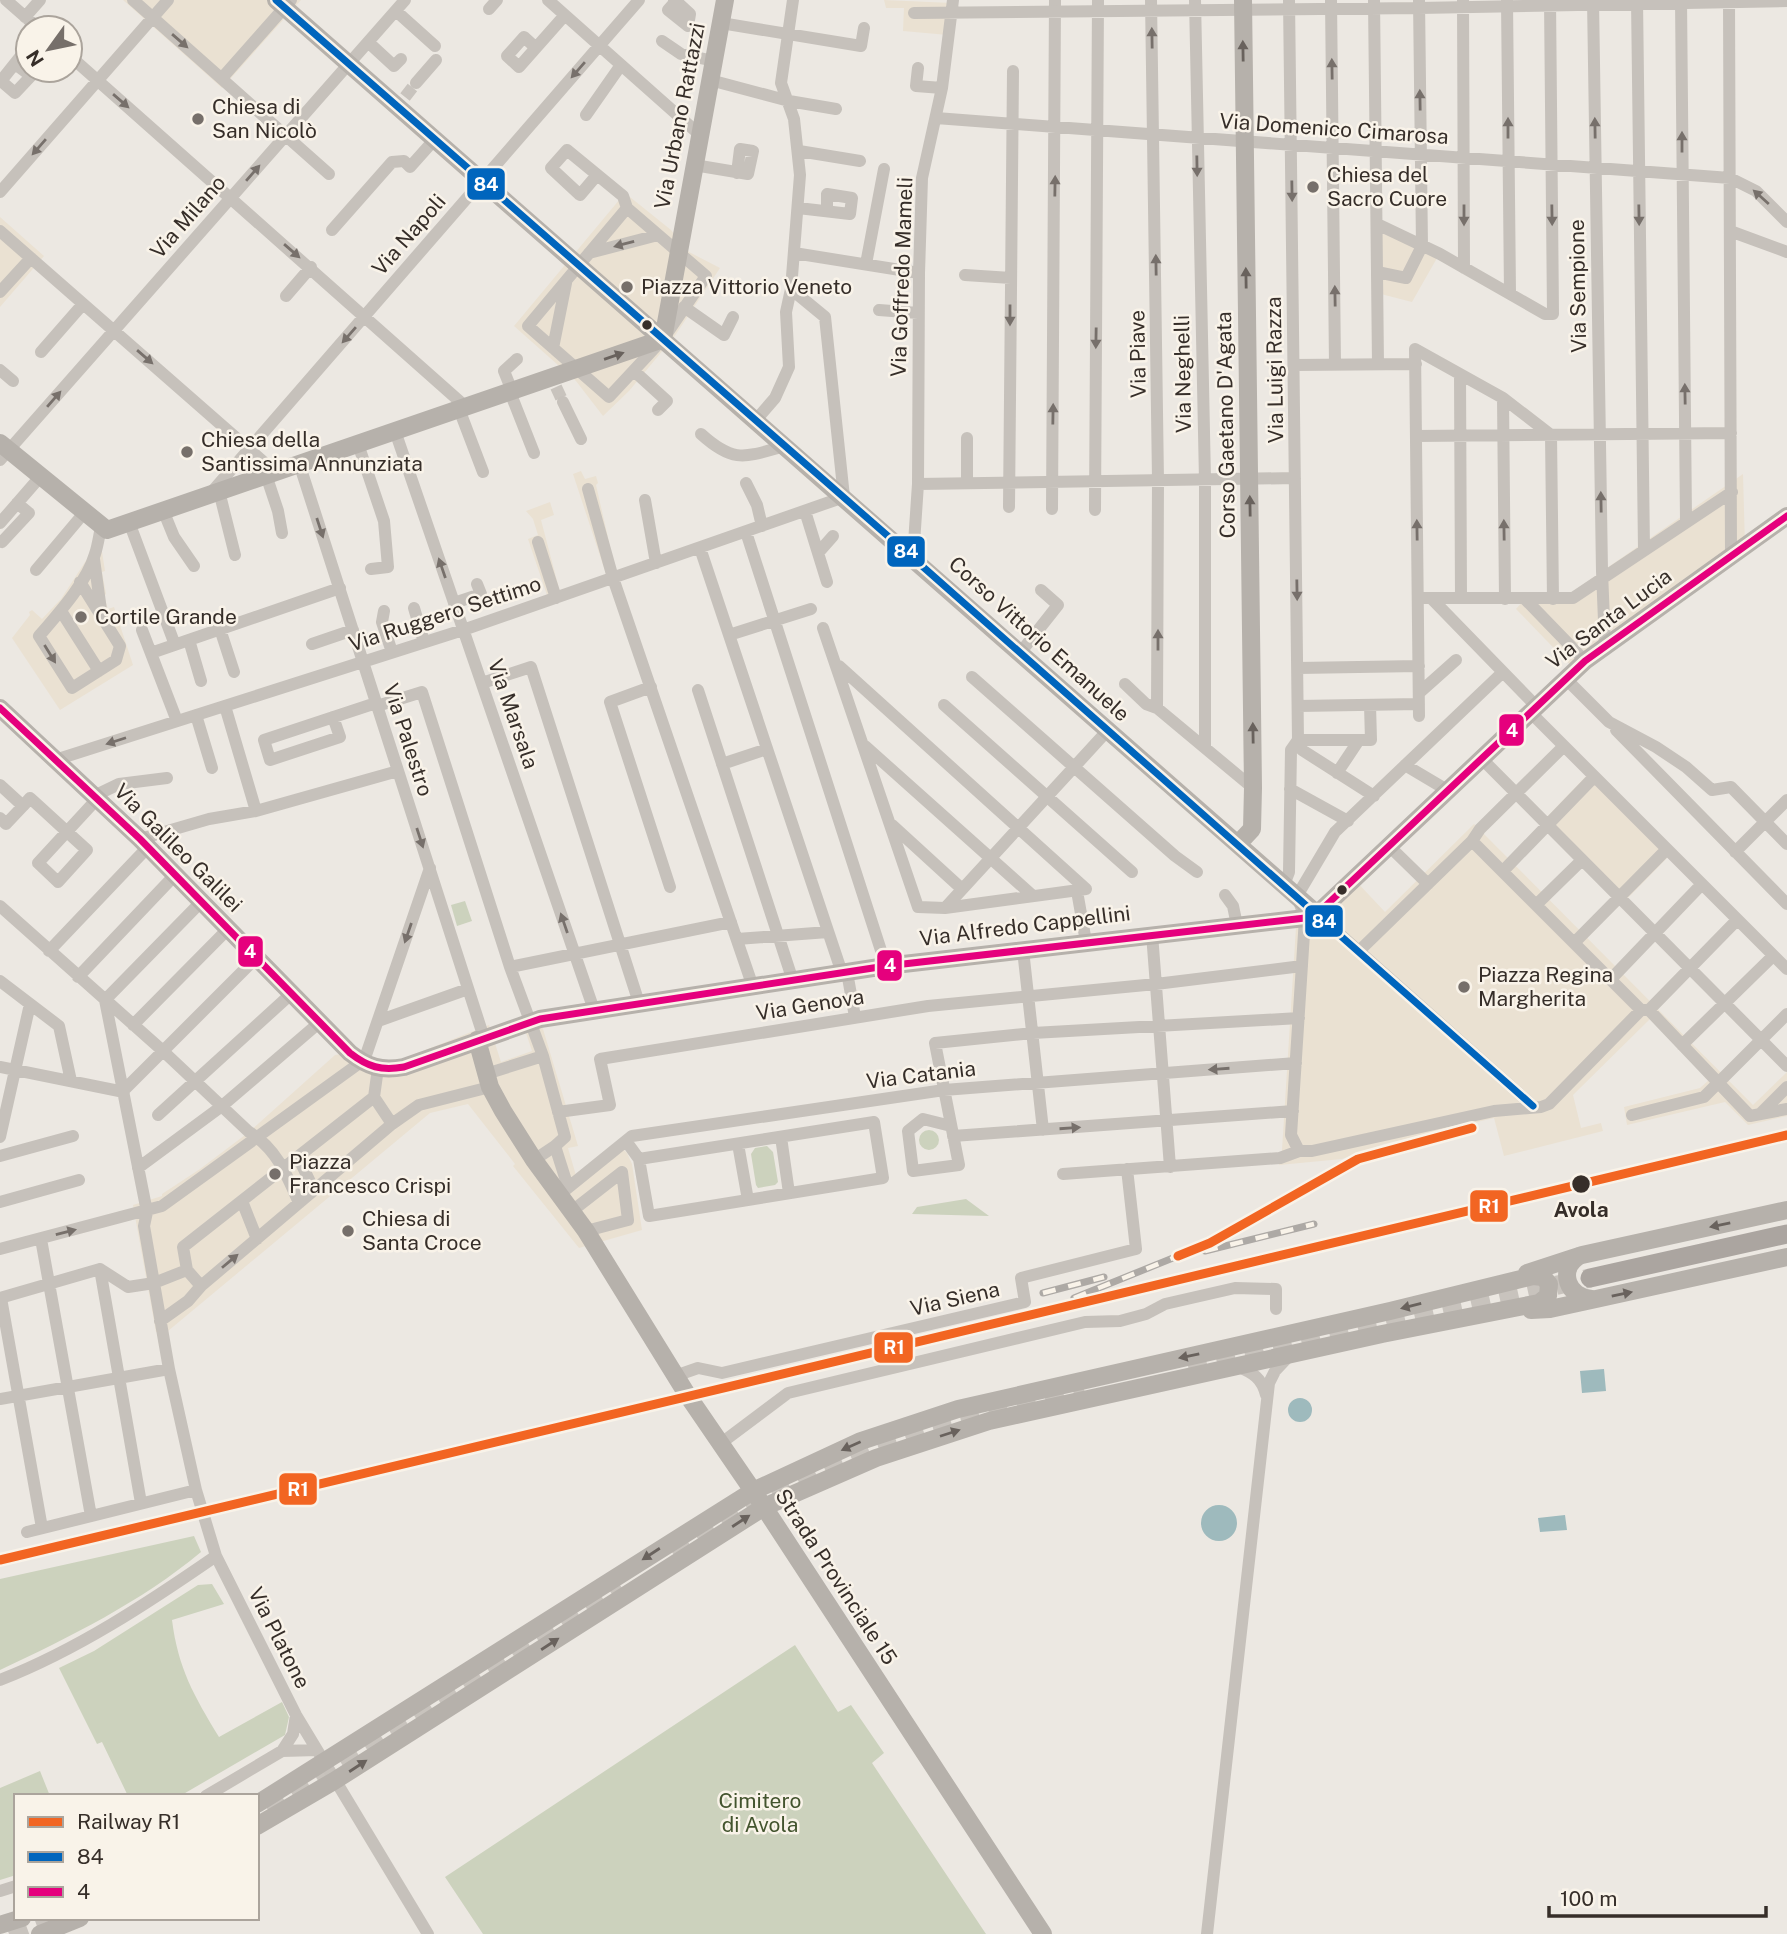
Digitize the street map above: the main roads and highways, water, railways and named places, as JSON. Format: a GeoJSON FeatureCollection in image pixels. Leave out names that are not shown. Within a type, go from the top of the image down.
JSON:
{"type":"FeatureCollection","features":[{"type":"Feature","properties":{"kind":"main road"},"geometry":{"type":"LineString","coordinates":[[1590,1278],[1787,1234]]}},
{"type":"Feature","properties":{"kind":"water"},"geometry":{"type":"Polygon","coordinates":[[[1604,1369],[1606,1391],[1582,1393],[1580,1371],[1604,1369]]]}},
{"type":"Feature","properties":{"kind":"water"},"geometry":{"type":"Polygon","coordinates":[[[1300,1398],[1308,1402],[1312,1410],[1308,1418],[1300,1422],[1292,1418],[1288,1410],[1292,1402],[1300,1398]]]}},
{"type":"Feature","properties":{"kind":"water"},"geometry":{"type":"Polygon","coordinates":[[[1219,1505],[1232,1510],[1237,1523],[1232,1536],[1219,1541],[1206,1536],[1201,1523],[1206,1510],[1219,1505]]]}},
{"type":"Feature","properties":{"kind":"water"},"geometry":{"type":"Polygon","coordinates":[[[1565,1515],[1567,1530],[1540,1532],[1538,1518],[1565,1515]]]}},
{"type":"Feature","properties":{"kind":"tunnel"},"geometry":{"type":"LineString","coordinates":[[405,97],[416,83]]}},
{"type":"Feature","properties":{"kind":"tunnel"},"geometry":{"type":"LineString","coordinates":[[556,387],[563,402]]}},
{"type":"Feature","properties":{"kind":"tunnel"},"geometry":{"type":"LineString","coordinates":[[1188,1366],[1590,1278]]}},
{"type":"Feature","properties":{"kind":"tunnel"},"geometry":{"type":"LineString","coordinates":[[672,1552],[769,1495],[872,1448],[950,1422],[1084,1389]]}},
{"type":"Feature","properties":{"kind":"tunnel"},"geometry":{"type":"LineString","coordinates":[[268,1810],[620,1585]]}},
{"type":"Feature","properties":{"kind":"tunnel"},"geometry":{"type":"LineString","coordinates":[[9,1934],[48,1920]]}},
{"type":"Feature","properties":{"kind":"railway"},"geometry":{"type":"LineString","coordinates":[[1074,1298],[1210,1243],[1358,1159],[1472,1128]]}},
{"type":"Feature","properties":{"kind":"railway"},"geometry":{"type":"LineString","coordinates":[[1205,1251],[1314,1224]]}},
{"type":"Feature","properties":{"kind":"railway"},"geometry":{"type":"LineString","coordinates":[[1043,1293],[1104,1277]]}},
{"type":"Feature","properties":{"kind":"rail line","name":"R1"},"geometry":{"type":"LineString","coordinates":[[1178,1256],[1210,1243],[1358,1159],[1472,1128]]}},
{"type":"Feature","properties":{"kind":"rail line","name":"R1"},"geometry":{"type":"LineString","coordinates":[[0,1560],[1787,1135]]}},
{"type":"Feature","properties":{"kind":"place","name":"Chiesa di San Nicolò"},"geometry":{"type":"Point","coordinates":[198,119]}},
{"type":"Feature","properties":{"kind":"place","name":"Chiesa del Sacro Cuore"},"geometry":{"type":"Point","coordinates":[1313,187]}},
{"type":"Feature","properties":{"kind":"place","name":"Piazza Vittorio Veneto"},"geometry":{"type":"Point","coordinates":[627,287]}},
{"type":"Feature","properties":{"kind":"place","name":"Chiesa della Santissima Annunziata"},"geometry":{"type":"Point","coordinates":[187,452]}},
{"type":"Feature","properties":{"kind":"place","name":"Cortile Grande"},"geometry":{"type":"Point","coordinates":[81,617]}},
{"type":"Feature","properties":{"kind":"place","name":"Piazza Regina Margherita"},"geometry":{"type":"Point","coordinates":[1464,987]}},
{"type":"Feature","properties":{"kind":"place","name":"Piazza Francesco Crispi"},"geometry":{"type":"Point","coordinates":[275,1174]}},
{"type":"Feature","properties":{"kind":"place","name":"Avola"},"geometry":{"type":"Point","coordinates":[1581,1184]}},
{"type":"Feature","properties":{"kind":"place","name":"Chiesa di Santa Croce"},"geometry":{"type":"Point","coordinates":[348,1231]}},
{"type":"Feature","properties":{"kind":"park label","name":"Cimitero di Avola"},"geometry":{"type":"Point","coordinates":[760,1813]}}]}
